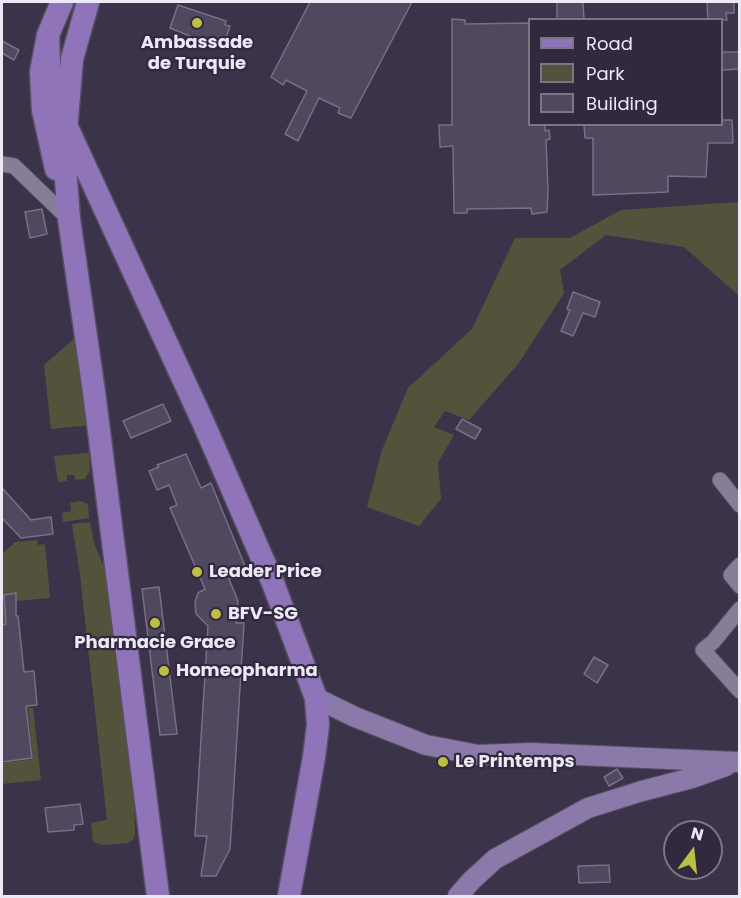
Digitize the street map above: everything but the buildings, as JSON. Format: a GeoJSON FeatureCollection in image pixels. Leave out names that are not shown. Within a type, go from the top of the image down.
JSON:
{"type":"FeatureCollection","features":[{"type":"Feature","properties":{"kind":"main road"},"geometry":{"type":"LineString","coordinates":[[62,2],[48,35],[41,72],[43,110],[69,219]]}},
{"type":"Feature","properties":{"kind":"main road"},"geometry":{"type":"LineString","coordinates":[[87,2],[72,59],[66,125],[64,154],[69,219],[94,392],[158,897]]}},
{"type":"Feature","properties":{"kind":"main road"},"geometry":{"type":"LineString","coordinates":[[79,33],[77,84],[83,134],[116,234]]}},
{"type":"Feature","properties":{"kind":"main road"},"geometry":{"type":"LineString","coordinates":[[48,35],[54,93],[66,125],[204,422],[273,583],[316,698],[318,725],[314,757],[289,897]]}},
{"type":"Feature","properties":{"kind":"street"},"geometry":{"type":"LineString","coordinates":[[2,164],[14,166],[69,219]]}},
{"type":"Feature","properties":{"kind":"street"},"geometry":{"type":"LineString","coordinates":[[720,480],[740,505]]}},
{"type":"Feature","properties":{"kind":"street"},"geometry":{"type":"LineString","coordinates":[[740,565],[731,575],[740,586]]}},
{"type":"Feature","properties":{"kind":"street"},"geometry":{"type":"LineString","coordinates":[[740,609],[713,642],[703,650],[740,691]]}},
{"type":"Feature","properties":{"kind":"street"},"geometry":{"type":"LineString","coordinates":[[316,698],[355,717],[426,745],[478,754],[531,753],[738,762]]}},
{"type":"Feature","properties":{"kind":"street"},"geometry":{"type":"LineString","coordinates":[[458,897],[471,881],[495,859],[588,808],[692,778],[738,762]]}},
{"type":"Feature","properties":{"kind":"green space"},"geometry":{"type":"Polygon","coordinates":[[[739,202],[739,296],[684,247],[606,235],[560,270],[564,293],[519,363],[469,420],[445,411],[434,427],[454,435],[438,463],[441,499],[419,526],[367,507],[382,450],[408,388],[472,329],[515,238],[570,238],[621,210],[739,202]]]}},
{"type":"Feature","properties":{"kind":"green space"},"geometry":{"type":"Polygon","coordinates":[[[78,335],[90,425],[51,429],[44,365],[78,335]]]}},
{"type":"Feature","properties":{"kind":"green space"},"geometry":{"type":"Polygon","coordinates":[[[89,453],[90,471],[85,479],[76,480],[74,475],[67,475],[67,481],[58,482],[54,456],[89,453]]]}},
{"type":"Feature","properties":{"kind":"green space"},"geometry":{"type":"Polygon","coordinates":[[[81,501],[88,504],[89,518],[63,522],[62,513],[71,511],[70,503],[81,501]]]}},
{"type":"Feature","properties":{"kind":"green space"},"geometry":{"type":"Polygon","coordinates":[[[90,522],[94,543],[111,584],[134,796],[135,834],[133,840],[128,843],[104,845],[93,842],[91,823],[107,820],[80,575],[72,524],[90,522]]]}},
{"type":"Feature","properties":{"kind":"green space"},"geometry":{"type":"Polygon","coordinates":[[[37,540],[38,545],[45,544],[50,598],[17,601],[16,593],[4,595],[6,624],[2,625],[2,554],[15,542],[37,540]]]}},
{"type":"Feature","properties":{"kind":"green space"},"geometry":{"type":"Polygon","coordinates":[[[28,708],[33,708],[41,780],[2,784],[2,763],[33,759],[28,708]]]}},
{"type":"Feature","properties":{"kind":"place","name":"Ambassade de Turquie"},"geometry":{"type":"Point","coordinates":[197,23]}},
{"type":"Feature","properties":{"kind":"place","name":"Leader Price"},"geometry":{"type":"Point","coordinates":[197,572]}},
{"type":"Feature","properties":{"kind":"place","name":"BFV-SG"},"geometry":{"type":"Point","coordinates":[216,614]}},
{"type":"Feature","properties":{"kind":"place","name":"Pharmacie Grace"},"geometry":{"type":"Point","coordinates":[155,623]}},
{"type":"Feature","properties":{"kind":"place","name":"Homeopharma"},"geometry":{"type":"Point","coordinates":[164,671]}},
{"type":"Feature","properties":{"kind":"place","name":"Le Printemps"},"geometry":{"type":"Point","coordinates":[443,762]}}]}
